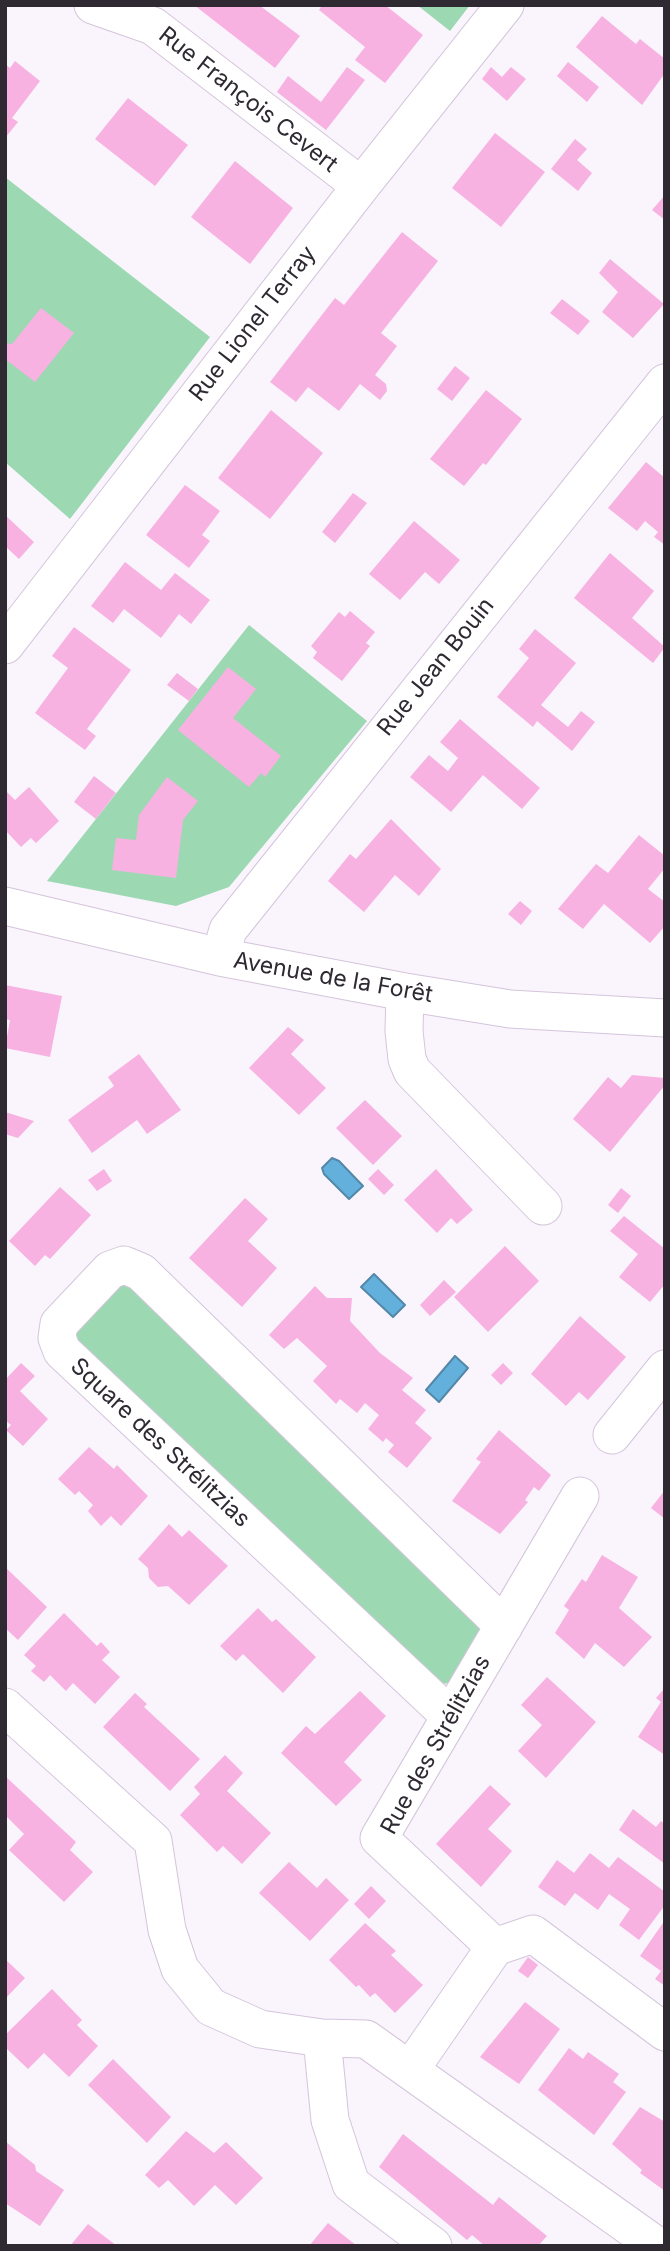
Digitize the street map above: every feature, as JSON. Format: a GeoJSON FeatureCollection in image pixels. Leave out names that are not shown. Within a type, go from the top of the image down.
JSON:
{"type":"FeatureCollection","features":[{"type":"Feature","properties":{"kind":"street","name":"Rue François Cevert"},"geometry":{"type":"LineString","coordinates":[[93,5],[153,26],[360,186]]}},
{"type":"Feature","properties":{"kind":"street","name":"Rue Lionel Terray"},"geometry":{"type":"LineString","coordinates":[[5,645],[360,186],[505,5]]}},
{"type":"Feature","properties":{"kind":"street","name":"Rue Jean Bouin"},"geometry":{"type":"LineString","coordinates":[[220,957],[225,933],[665,383]]}},
{"type":"Feature","properties":{"kind":"street","name":"Avenue de la Forêt"},"geometry":{"type":"LineString","coordinates":[[5,906],[220,957],[405,992],[509,1009],[665,1018]]}},
{"type":"Feature","properties":{"kind":"street"},"geometry":{"type":"LineString","coordinates":[[405,992],[404,1031],[407,1059],[412,1070],[543,1206]]}},
{"type":"Feature","properties":{"kind":"street","name":"Square des Strélitzias"},"geometry":{"type":"LineString","coordinates":[[450,1716],[62,1351],[57,1338],[60,1324],[110,1270],[124,1265],[141,1272],[504,1626]]}},
{"type":"Feature","properties":{"kind":"street"},"geometry":{"type":"LineString","coordinates":[[612,1435],[665,1370]]}},
{"type":"Feature","properties":{"kind":"street","name":"Rue des Strélitzias"},"geometry":{"type":"LineString","coordinates":[[495,1947],[379,1838],[580,1496]]}},
{"type":"Feature","properties":{"kind":"street"},"geometry":{"type":"LineString","coordinates":[[5,1707],[153,1841],[167,1930],[180,1969],[211,2007],[260,2029],[322,2038],[366,2039],[657,2246]]}},
{"type":"Feature","properties":{"kind":"street"},"geometry":{"type":"LineString","coordinates":[[410,2070],[495,1947],[533,1934],[665,2032]]}},
{"type":"Feature","properties":{"kind":"street"},"geometry":{"type":"LineString","coordinates":[[322,2038],[330,2120],[351,2183],[433,2246]]}},
{"type":"Feature","properties":{"kind":"green space"},"geometry":{"type":"Polygon","coordinates":[[[417,5],[470,5],[450,31],[417,5]]]}},
{"type":"Feature","properties":{"kind":"green space"},"geometry":{"type":"Polygon","coordinates":[[[5,177],[210,337],[70,519],[5,462],[5,177]]]}},
{"type":"Feature","properties":{"kind":"green space"},"geometry":{"type":"Polygon","coordinates":[[[249,625],[367,721],[229,887],[176,906],[47,881],[249,625]]]}},
{"type":"Feature","properties":{"kind":"green space"},"geometry":{"type":"Polygon","coordinates":[[[128,1279],[483,1631],[450,1683],[442,1684],[77,1340],[77,1323],[128,1279]]]}},
{"type":"Feature","properties":{"kind":"water"},"geometry":{"type":"Polygon","coordinates":[[[332,1158],[339,1161],[363,1186],[349,1199],[324,1174],[322,1168],[332,1158]]]}},
{"type":"Feature","properties":{"kind":"water"},"geometry":{"type":"Polygon","coordinates":[[[374,1274],[405,1305],[393,1317],[361,1287],[374,1274]]]}},
{"type":"Feature","properties":{"kind":"water"},"geometry":{"type":"Polygon","coordinates":[[[455,1356],[468,1368],[439,1402],[426,1390],[455,1356]]]}},
{"type":"Feature","properties":{"kind":"building"},"geometry":{"type":"Polygon","coordinates":[[[194,5],[259,5],[300,36],[275,68],[194,5]]]}},
{"type":"Feature","properties":{"kind":"building"},"geometry":{"type":"Polygon","coordinates":[[[322,5],[385,5],[423,35],[385,83],[355,60],[365,47],[319,10],[322,5]]]}},
{"type":"Feature","properties":{"kind":"building"},"geometry":{"type":"Polygon","coordinates":[[[602,16],[636,44],[640,39],[665,59],[665,73],[642,105],[576,47],[602,16]]]}},
{"type":"Feature","properties":{"kind":"building"},"geometry":{"type":"Polygon","coordinates":[[[15,61],[40,81],[12,118],[18,122],[5,138],[5,64],[10,68],[15,61]]]}},
{"type":"Feature","properties":{"kind":"building"},"geometry":{"type":"Polygon","coordinates":[[[568,62],[599,87],[587,102],[557,76],[568,62]]]}},
{"type":"Feature","properties":{"kind":"building"},"geometry":{"type":"Polygon","coordinates":[[[347,67],[365,80],[326,130],[277,92],[288,76],[321,102],[347,67]]]}},
{"type":"Feature","properties":{"kind":"building"},"geometry":{"type":"Polygon","coordinates":[[[491,67],[502,77],[511,67],[526,79],[507,101],[482,79],[491,67]]]}},
{"type":"Feature","properties":{"kind":"building"},"geometry":{"type":"Polygon","coordinates":[[[128,98],[188,145],[155,186],[95,139],[128,98]]]}},
{"type":"Feature","properties":{"kind":"building"},"geometry":{"type":"Polygon","coordinates":[[[495,133],[545,172],[501,227],[452,188],[495,133]]]}},
{"type":"Feature","properties":{"kind":"building"},"geometry":{"type":"Polygon","coordinates":[[[575,139],[587,149],[577,160],[592,173],[578,191],[551,169],[575,139]]]}},
{"type":"Feature","properties":{"kind":"building"},"geometry":{"type":"Polygon","coordinates":[[[235,161],[293,208],[250,264],[191,217],[235,161]]]}},
{"type":"Feature","properties":{"kind":"building"},"geometry":{"type":"Polygon","coordinates":[[[665,195],[665,220],[652,210],[665,195]]]}},
{"type":"Feature","properties":{"kind":"building"},"geometry":{"type":"Polygon","coordinates":[[[402,232],[438,261],[381,333],[397,346],[375,375],[386,384],[387,391],[380,400],[360,384],[339,411],[308,387],[296,402],[270,382],[335,298],[344,305],[402,232]]]}},
{"type":"Feature","properties":{"kind":"building"},"geometry":{"type":"Polygon","coordinates":[[[610,259],[664,304],[633,338],[602,312],[618,292],[599,273],[610,259]]]}},
{"type":"Feature","properties":{"kind":"building"},"geometry":{"type":"Polygon","coordinates":[[[562,299],[590,321],[578,335],[550,313],[562,299]]]}},
{"type":"Feature","properties":{"kind":"building"},"geometry":{"type":"Polygon","coordinates":[[[41,308],[74,333],[35,382],[5,359],[5,343],[12,344],[41,308]]]}},
{"type":"Feature","properties":{"kind":"building"},"geometry":{"type":"Polygon","coordinates":[[[455,366],[470,378],[452,401],[437,389],[455,366]]]}},
{"type":"Feature","properties":{"kind":"building"},"geometry":{"type":"Polygon","coordinates":[[[486,390],[522,419],[486,465],[483,463],[464,486],[430,459],[486,390]]]}},
{"type":"Feature","properties":{"kind":"building"},"geometry":{"type":"Polygon","coordinates":[[[271,410],[323,453],[270,519],[218,478],[271,410]]]}},
{"type":"Feature","properties":{"kind":"building"},"geometry":{"type":"Polygon","coordinates":[[[646,462],[665,478],[665,545],[654,537],[658,532],[645,521],[637,531],[608,508],[646,462]]]}},
{"type":"Feature","properties":{"kind":"building"},"geometry":{"type":"Polygon","coordinates":[[[185,485],[220,511],[202,535],[210,541],[189,568],[146,535],[185,485]]]}},
{"type":"Feature","properties":{"kind":"building"},"geometry":{"type":"Polygon","coordinates":[[[353,493],[367,503],[335,543],[322,532],[353,493]]]}},
{"type":"Feature","properties":{"kind":"building"},"geometry":{"type":"Polygon","coordinates":[[[5,515],[34,542],[19,559],[5,546],[5,515]]]}},
{"type":"Feature","properties":{"kind":"building"},"geometry":{"type":"Polygon","coordinates":[[[414,521],[460,560],[439,584],[425,572],[400,600],[369,574],[414,521]]]}},
{"type":"Feature","properties":{"kind":"building"},"geometry":{"type":"Polygon","coordinates":[[[610,553],[654,591],[632,618],[665,647],[653,663],[574,598],[610,553]]]}},
{"type":"Feature","properties":{"kind":"building"},"geometry":{"type":"Polygon","coordinates":[[[125,562],[161,590],[175,573],[210,600],[191,624],[179,614],[161,638],[124,609],[113,623],[91,606],[125,562]]]}},
{"type":"Feature","properties":{"kind":"building"},"geometry":{"type":"Polygon","coordinates":[[[350,611],[375,632],[366,643],[370,646],[342,681],[313,658],[317,652],[311,646],[339,612],[345,617],[350,611]]]}},
{"type":"Feature","properties":{"kind":"building"},"geometry":{"type":"Polygon","coordinates":[[[74,627],[131,670],[87,729],[96,736],[85,750],[35,713],[68,668],[52,656],[74,627]]]}},
{"type":"Feature","properties":{"kind":"building"},"geometry":{"type":"Polygon","coordinates":[[[535,629],[576,663],[541,705],[568,727],[581,711],[595,722],[572,751],[537,721],[533,727],[497,697],[529,658],[519,649],[535,629]]]}},
{"type":"Feature","properties":{"kind":"building"},"geometry":{"type":"Polygon","coordinates":[[[228,667],[256,689],[233,718],[281,756],[265,777],[261,773],[249,787],[178,730],[228,667]]]}},
{"type":"Feature","properties":{"kind":"building"},"geometry":{"type":"Polygon","coordinates":[[[177,673],[198,689],[189,701],[167,685],[177,673]]]}},
{"type":"Feature","properties":{"kind":"building"},"geometry":{"type":"Polygon","coordinates":[[[460,719],[540,788],[522,809],[483,775],[451,812],[410,777],[429,755],[448,771],[458,758],[440,742],[460,719]]]}},
{"type":"Feature","properties":{"kind":"building"},"geometry":{"type":"Polygon","coordinates":[[[94,776],[116,793],[96,819],[74,802],[94,776]]]}},
{"type":"Feature","properties":{"kind":"building"},"geometry":{"type":"Polygon","coordinates":[[[167,777],[198,801],[183,820],[176,878],[112,870],[116,838],[136,840],[139,815],[167,777]]]}},
{"type":"Feature","properties":{"kind":"building"},"geometry":{"type":"Polygon","coordinates":[[[29,787],[59,821],[36,843],[31,838],[21,847],[5,830],[5,790],[15,800],[29,787]]]}},
{"type":"Feature","properties":{"kind":"building"},"geometry":{"type":"Polygon","coordinates":[[[391,819],[441,869],[419,896],[395,875],[364,912],[328,881],[350,854],[356,859],[391,819]]]}},
{"type":"Feature","properties":{"kind":"building"},"geometry":{"type":"Polygon","coordinates":[[[639,835],[665,856],[665,868],[648,889],[665,902],[665,926],[650,943],[604,904],[583,929],[558,909],[596,864],[608,873],[639,835]]]}},
{"type":"Feature","properties":{"kind":"building"},"geometry":{"type":"Polygon","coordinates":[[[520,901],[532,911],[521,925],[508,914],[520,901]]]}},
{"type":"Feature","properties":{"kind":"building"},"geometry":{"type":"Polygon","coordinates":[[[5,985],[62,996],[50,1057],[5,1048],[10,1020],[5,1019],[5,985]]]}},
{"type":"Feature","properties":{"kind":"building"},"geometry":{"type":"Polygon","coordinates":[[[288,1027],[304,1040],[291,1054],[326,1088],[299,1115],[249,1068],[288,1027]]]}},
{"type":"Feature","properties":{"kind":"building"},"geometry":{"type":"Polygon","coordinates":[[[139,1054],[181,1110],[147,1134],[137,1120],[92,1153],[68,1120],[114,1086],[108,1077],[139,1054]]]}},
{"type":"Feature","properties":{"kind":"building"},"geometry":{"type":"Polygon","coordinates":[[[632,1075],[665,1078],[665,1085],[610,1152],[573,1119],[608,1077],[621,1088],[632,1075]]]}},
{"type":"Feature","properties":{"kind":"building"},"geometry":{"type":"Polygon","coordinates":[[[365,1100],[402,1136],[373,1165],[336,1128],[365,1100]]]}},
{"type":"Feature","properties":{"kind":"building"},"geometry":{"type":"Polygon","coordinates":[[[5,1112],[34,1121],[18,1138],[5,1134],[5,1112]]]}},
{"type":"Feature","properties":{"kind":"building"},"geometry":{"type":"Polygon","coordinates":[[[104,1169],[112,1181],[97,1191],[88,1180],[104,1169]]]}},
{"type":"Feature","properties":{"kind":"building"},"geometry":{"type":"Polygon","coordinates":[[[378,1169],[394,1185],[384,1195],[368,1179],[378,1169]]]}},
{"type":"Feature","properties":{"kind":"building"},"geometry":{"type":"Polygon","coordinates":[[[436,1169],[473,1210],[457,1224],[451,1218],[437,1233],[404,1200],[436,1169]]]}},
{"type":"Feature","properties":{"kind":"building"},"geometry":{"type":"Polygon","coordinates":[[[60,1187],[91,1215],[50,1259],[45,1255],[35,1266],[9,1241],[60,1187]]]}},
{"type":"Feature","properties":{"kind":"building"},"geometry":{"type":"Polygon","coordinates":[[[621,1188],[631,1196],[618,1213],[608,1205],[621,1188]]]}},
{"type":"Feature","properties":{"kind":"building"},"geometry":{"type":"Polygon","coordinates":[[[245,1198],[268,1219],[248,1241],[277,1268],[242,1307],[189,1258],[245,1198]]]}},
{"type":"Feature","properties":{"kind":"building"},"geometry":{"type":"Polygon","coordinates":[[[624,1216],[665,1249],[665,1284],[650,1302],[619,1277],[638,1254],[610,1231],[624,1216]]]}},
{"type":"Feature","properties":{"kind":"building"},"geometry":{"type":"Polygon","coordinates":[[[505,1246],[539,1281],[488,1332],[454,1297],[505,1246]]]}},
{"type":"Feature","properties":{"kind":"building"},"geometry":{"type":"Polygon","coordinates":[[[444,1280],[456,1292],[430,1316],[420,1305],[444,1280]]]}},
{"type":"Feature","properties":{"kind":"building"},"geometry":{"type":"Polygon","coordinates":[[[315,1286],[327,1298],[352,1298],[350,1321],[380,1353],[413,1378],[402,1390],[426,1410],[415,1423],[432,1438],[407,1468],[388,1452],[394,1445],[386,1438],[383,1442],[368,1429],[379,1415],[365,1403],[357,1413],[340,1399],[336,1404],[313,1381],[327,1366],[297,1338],[284,1349],[269,1335],[315,1286]]]}},
{"type":"Feature","properties":{"kind":"building"},"geometry":{"type":"Polygon","coordinates":[[[580,1316],[626,1357],[588,1400],[579,1392],[566,1406],[531,1374],[580,1316]]]}},
{"type":"Feature","properties":{"kind":"building"},"geometry":{"type":"Polygon","coordinates":[[[21,1363],[35,1376],[20,1391],[48,1419],[23,1446],[6,1430],[11,1425],[5,1420],[5,1380],[21,1363]]]}},
{"type":"Feature","properties":{"kind":"building"},"geometry":{"type":"Polygon","coordinates":[[[503,1363],[513,1373],[501,1385],[491,1375],[503,1363]]]}},
{"type":"Feature","properties":{"kind":"building"},"geometry":{"type":"Polygon","coordinates":[[[499,1430],[551,1475],[539,1491],[534,1487],[525,1500],[528,1502],[500,1534],[452,1501],[481,1462],[476,1459],[499,1430]]]}},
{"type":"Feature","properties":{"kind":"building"},"geometry":{"type":"Polygon","coordinates":[[[89,1447],[114,1469],[117,1465],[148,1496],[121,1526],[111,1516],[101,1526],[88,1511],[93,1505],[79,1491],[75,1495],[58,1479],[89,1447]]]}},
{"type":"Feature","properties":{"kind":"building"},"geometry":{"type":"Polygon","coordinates":[[[665,1490],[665,1519],[651,1508],[665,1490]]]}},
{"type":"Feature","properties":{"kind":"building"},"geometry":{"type":"Polygon","coordinates":[[[169,1524],[182,1537],[189,1530],[228,1566],[189,1605],[168,1586],[158,1587],[149,1578],[148,1568],[138,1559],[169,1524]]]}},
{"type":"Feature","properties":{"kind":"building"},"geometry":{"type":"Polygon","coordinates":[[[602,1555],[638,1577],[619,1608],[652,1637],[624,1667],[595,1643],[584,1659],[555,1633],[569,1610],[564,1606],[582,1579],[586,1582],[602,1555]]]}},
{"type":"Feature","properties":{"kind":"building"},"geometry":{"type":"Polygon","coordinates":[[[5,1567],[47,1607],[18,1640],[5,1628],[5,1567]]]}},
{"type":"Feature","properties":{"kind":"building"},"geometry":{"type":"Polygon","coordinates":[[[258,1608],[272,1622],[276,1619],[316,1657],[283,1693],[243,1654],[236,1661],[220,1646],[258,1608]]]}},
{"type":"Feature","properties":{"kind":"building"},"geometry":{"type":"Polygon","coordinates":[[[64,1613],[97,1646],[101,1642],[110,1652],[102,1660],[120,1677],[95,1704],[73,1683],[66,1691],[50,1675],[44,1682],[31,1671],[36,1666],[24,1655],[64,1613]]]}},
{"type":"Feature","properties":{"kind":"building"},"geometry":{"type":"Polygon","coordinates":[[[547,1677],[596,1722],[546,1778],[518,1751],[542,1725],[521,1705],[547,1677]]]}},
{"type":"Feature","properties":{"kind":"building"},"geometry":{"type":"Polygon","coordinates":[[[663,1690],[665,1755],[638,1737],[661,1702],[656,1698],[663,1690]]]}},
{"type":"Feature","properties":{"kind":"building"},"geometry":{"type":"Polygon","coordinates":[[[360,1691],[386,1716],[344,1762],[362,1780],[336,1806],[281,1753],[306,1726],[315,1734],[360,1691]]]}},
{"type":"Feature","properties":{"kind":"building"},"geometry":{"type":"Polygon","coordinates":[[[135,1693],[147,1704],[144,1707],[200,1759],[170,1791],[103,1727],[135,1693]]]}},
{"type":"Feature","properties":{"kind":"building"},"geometry":{"type":"Polygon","coordinates":[[[225,1755],[243,1773],[227,1791],[271,1833],[242,1864],[223,1846],[217,1852],[180,1815],[200,1794],[194,1787],[225,1755]]]}},
{"type":"Feature","properties":{"kind":"building"},"geometry":{"type":"Polygon","coordinates":[[[5,1776],[76,1842],[70,1850],[93,1872],[64,1902],[9,1850],[24,1834],[5,1815],[5,1776]]]}},
{"type":"Feature","properties":{"kind":"building"},"geometry":{"type":"Polygon","coordinates":[[[490,1785],[511,1804],[488,1829],[512,1851],[481,1887],[436,1844],[490,1785]]]}},
{"type":"Feature","properties":{"kind":"building"},"geometry":{"type":"Polygon","coordinates":[[[633,1809],[656,1827],[661,1821],[665,1824],[665,1864],[619,1830],[633,1809]]]}},
{"type":"Feature","properties":{"kind":"building"},"geometry":{"type":"Polygon","coordinates":[[[590,1853],[609,1868],[618,1857],[665,1892],[665,1905],[639,1940],[619,1925],[630,1909],[609,1894],[598,1910],[575,1893],[565,1906],[538,1887],[557,1860],[574,1873],[590,1853]]]}},
{"type":"Feature","properties":{"kind":"building"},"geometry":{"type":"Polygon","coordinates":[[[289,1862],[317,1888],[326,1878],[349,1900],[310,1941],[259,1893],[289,1862]]]}},
{"type":"Feature","properties":{"kind":"building"},"geometry":{"type":"Polygon","coordinates":[[[371,1886],[386,1901],[369,1919],[354,1904],[371,1886]]]}},
{"type":"Feature","properties":{"kind":"building"},"geometry":{"type":"Polygon","coordinates":[[[665,1920],[665,1986],[655,1979],[661,1971],[640,1956],[665,1920]]]}},
{"type":"Feature","properties":{"kind":"building"},"geometry":{"type":"Polygon","coordinates":[[[365,1923],[396,1951],[391,1955],[423,1985],[395,2013],[375,1993],[370,1997],[359,1985],[356,1987],[329,1960],[365,1923]]]}},
{"type":"Feature","properties":{"kind":"building"},"geometry":{"type":"Polygon","coordinates":[[[528,1957],[538,1965],[528,1978],[518,1971],[528,1957]]]}},
{"type":"Feature","properties":{"kind":"building"},"geometry":{"type":"Polygon","coordinates":[[[5,1959],[25,1978],[5,1999],[5,1959]]]}},
{"type":"Feature","properties":{"kind":"building"},"geometry":{"type":"Polygon","coordinates":[[[52,1989],[82,2020],[77,2025],[98,2046],[69,2077],[44,2053],[28,2069],[5,2047],[5,2035],[52,1989]]]}},
{"type":"Feature","properties":{"kind":"building"},"geometry":{"type":"Polygon","coordinates":[[[525,2002],[560,2029],[519,2084],[480,2057],[525,2002]]]}},
{"type":"Feature","properties":{"kind":"building"},"geometry":{"type":"Polygon","coordinates":[[[569,2048],[583,2059],[588,2052],[619,2074],[613,2082],[626,2092],[594,2135],[538,2090],[569,2048]]]}},
{"type":"Feature","properties":{"kind":"building"},"geometry":{"type":"Polygon","coordinates":[[[113,2059],[171,2117],[147,2143],[88,2085],[113,2059]]]}},
{"type":"Feature","properties":{"kind":"building"},"geometry":{"type":"Polygon","coordinates":[[[640,2107],[665,2122],[665,2191],[640,2173],[642,2170],[612,2144],[640,2107]]]}},
{"type":"Feature","properties":{"kind":"building"},"geometry":{"type":"Polygon","coordinates":[[[186,2131],[214,2153],[226,2142],[263,2178],[236,2205],[215,2185],[194,2206],[168,2180],[159,2188],[145,2175],[186,2131]]]}},
{"type":"Feature","properties":{"kind":"building"},"geometry":{"type":"Polygon","coordinates":[[[403,2134],[493,2205],[499,2197],[547,2236],[538,2246],[485,2246],[472,2235],[467,2240],[379,2167],[403,2134]]]}},
{"type":"Feature","properties":{"kind":"building"},"geometry":{"type":"Polygon","coordinates":[[[6,2142],[35,2165],[36,2171],[64,2190],[40,2226],[5,2203],[6,2142]]]}},
{"type":"Feature","properties":{"kind":"building"},"geometry":{"type":"Polygon","coordinates":[[[328,2223],[357,2246],[309,2246],[328,2223]]]}},
{"type":"Feature","properties":{"kind":"building"},"geometry":{"type":"Polygon","coordinates":[[[88,2224],[117,2246],[70,2246],[88,2224]]]}}]}
